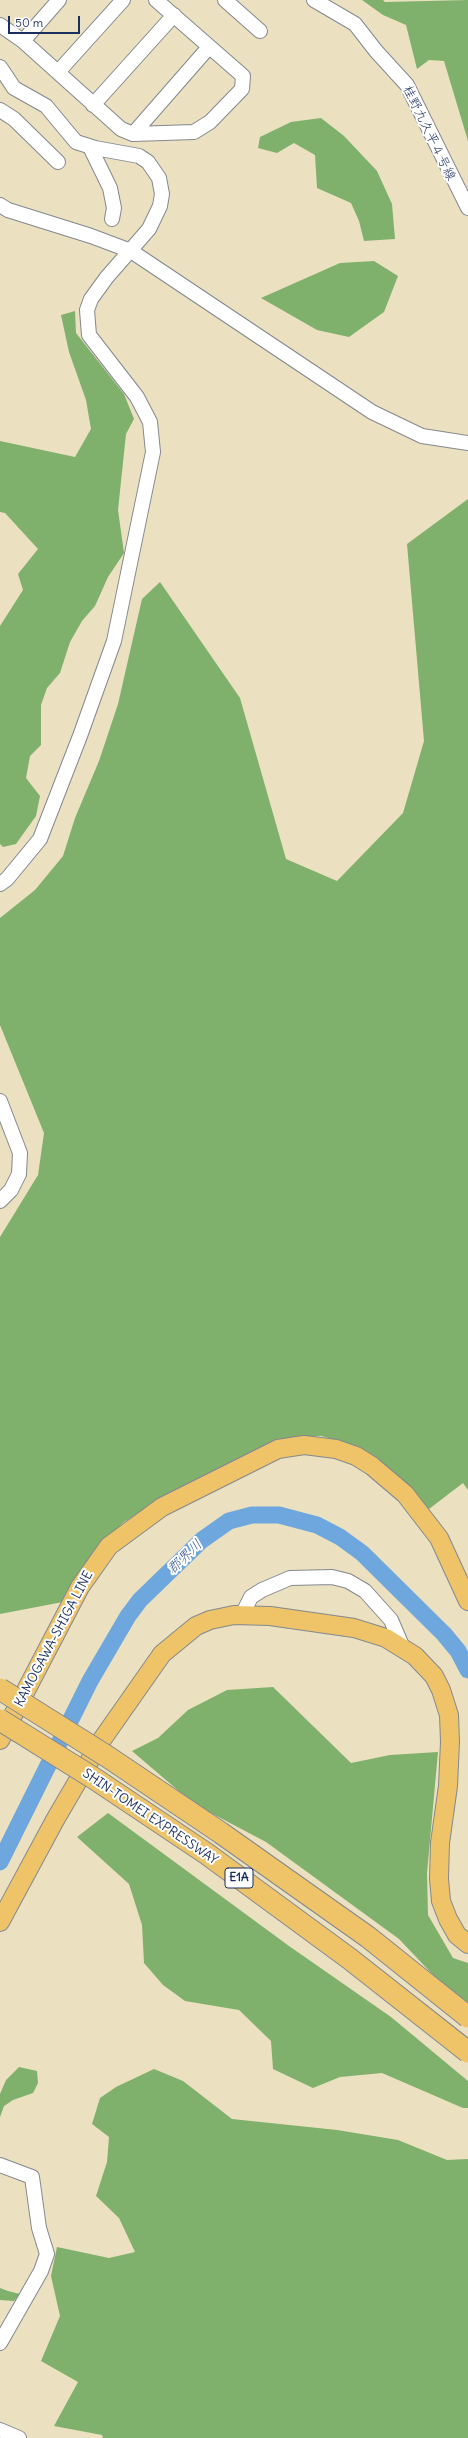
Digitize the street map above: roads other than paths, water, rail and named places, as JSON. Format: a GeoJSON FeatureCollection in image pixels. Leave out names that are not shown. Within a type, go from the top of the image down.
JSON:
{"type":"FeatureCollection","features":[{"type":"Feature","properties":{"kind":"highway","name":"SHIN-TOMEI EXPRESSWAY"},"geometry":{"type":"LineString","coordinates":[[0,1689],[108,1757],[234,1842],[368,1938],[468,2017]]}},
{"type":"Feature","properties":{"kind":"highway","name":"SHIN-TOMEI EXPRESSWAY"},"geometry":{"type":"LineString","coordinates":[[0,1720],[95,1779],[206,1854],[350,1959],[468,2052]]}},
{"type":"Feature","properties":{"kind":"main road","name":"KAMOGAWA-SHIGA LINE"},"geometry":{"type":"LineString","coordinates":[[0,1740],[80,1587],[109,1546],[162,1507],[278,1449],[304,1446],[336,1448],[356,1456],[372,1466],[405,1494],[439,1538],[468,1601]]}},
{"type":"Feature","properties":{"kind":"main road"},"geometry":{"type":"LineString","coordinates":[[0,1922],[55,1820],[101,1741],[162,1654],[196,1626],[210,1620],[242,1615],[270,1616],[354,1628],[386,1638],[415,1656],[434,1676],[441,1690],[449,1715],[450,1742],[448,1786],[440,1843],[439,1879],[442,1901],[448,1919],[457,1935],[468,1944]]}},
{"type":"Feature","properties":{"kind":"street"},"geometry":{"type":"LineString","coordinates":[[23,41],[59,0]]}},
{"type":"Feature","properties":{"kind":"street"},"geometry":{"type":"LineString","coordinates":[[58,72],[124,0]]}},
{"type":"Feature","properties":{"kind":"street"},"geometry":{"type":"LineString","coordinates":[[0,25],[23,41],[121,129],[133,134],[194,132],[210,122],[242,89],[243,76],[156,0]]}},
{"type":"Feature","properties":{"kind":"street"},"geometry":{"type":"LineString","coordinates":[[225,0],[260,31]]}},
{"type":"Feature","properties":{"kind":"street","name":"桂野九久平４号線"},"geometry":{"type":"LineString","coordinates":[[314,0],[356,24],[376,51],[407,86],[468,208]]}},
{"type":"Feature","properties":{"kind":"street"},"geometry":{"type":"LineString","coordinates":[[93,105],[174,15]]}},
{"type":"Feature","properties":{"kind":"street"},"geometry":{"type":"LineString","coordinates":[[133,134],[209,47]]}},
{"type":"Feature","properties":{"kind":"street"},"geometry":{"type":"LineString","coordinates":[[0,67],[14,88],[46,106],[76,142],[90,147],[139,156],[148,162],[159,178],[162,189],[160,206],[149,229],[107,277],[91,299],[87,310],[89,335],[137,398],[150,422],[153,452],[142,516],[114,641],[80,736],[40,839],[0,884]]}},
{"type":"Feature","properties":{"kind":"street"},"geometry":{"type":"LineString","coordinates":[[0,110],[14,119],[58,162]]}},
{"type":"Feature","properties":{"kind":"street"},"geometry":{"type":"LineString","coordinates":[[90,147],[110,188],[114,208],[112,219]]}},
{"type":"Feature","properties":{"kind":"street"},"geometry":{"type":"LineString","coordinates":[[0,205],[8,210],[91,236],[131,251],[372,412],[422,436],[468,443]]}},
{"type":"Feature","properties":{"kind":"street"},"geometry":{"type":"LineString","coordinates":[[0,1101],[20,1153],[19,1174],[11,1190],[0,1201]]}},
{"type":"Feature","properties":{"kind":"street"},"geometry":{"type":"LineString","coordinates":[[242,1615],[252,1597],[262,1590],[290,1578],[332,1577],[348,1581],[365,1591],[392,1620],[403,1648]]}},
{"type":"Feature","properties":{"kind":"street"},"geometry":{"type":"LineString","coordinates":[[0,2165],[32,2177],[39,2228],[47,2254],[41,2271],[0,2343]]}},
{"type":"Feature","properties":{"kind":"street"},"geometry":{"type":"LineString","coordinates":[[0,2430],[19,2438]]}},
{"type":"Feature","properties":{"kind":"waterway","name":"郡界川"},"geometry":{"type":"LineString","coordinates":[[0,1862],[90,1681],[128,1616],[140,1600],[202,1540],[229,1521],[252,1515],[279,1515],[317,1525],[340,1537],[362,1553],[444,1634],[458,1651],[468,1670]]}}]}
